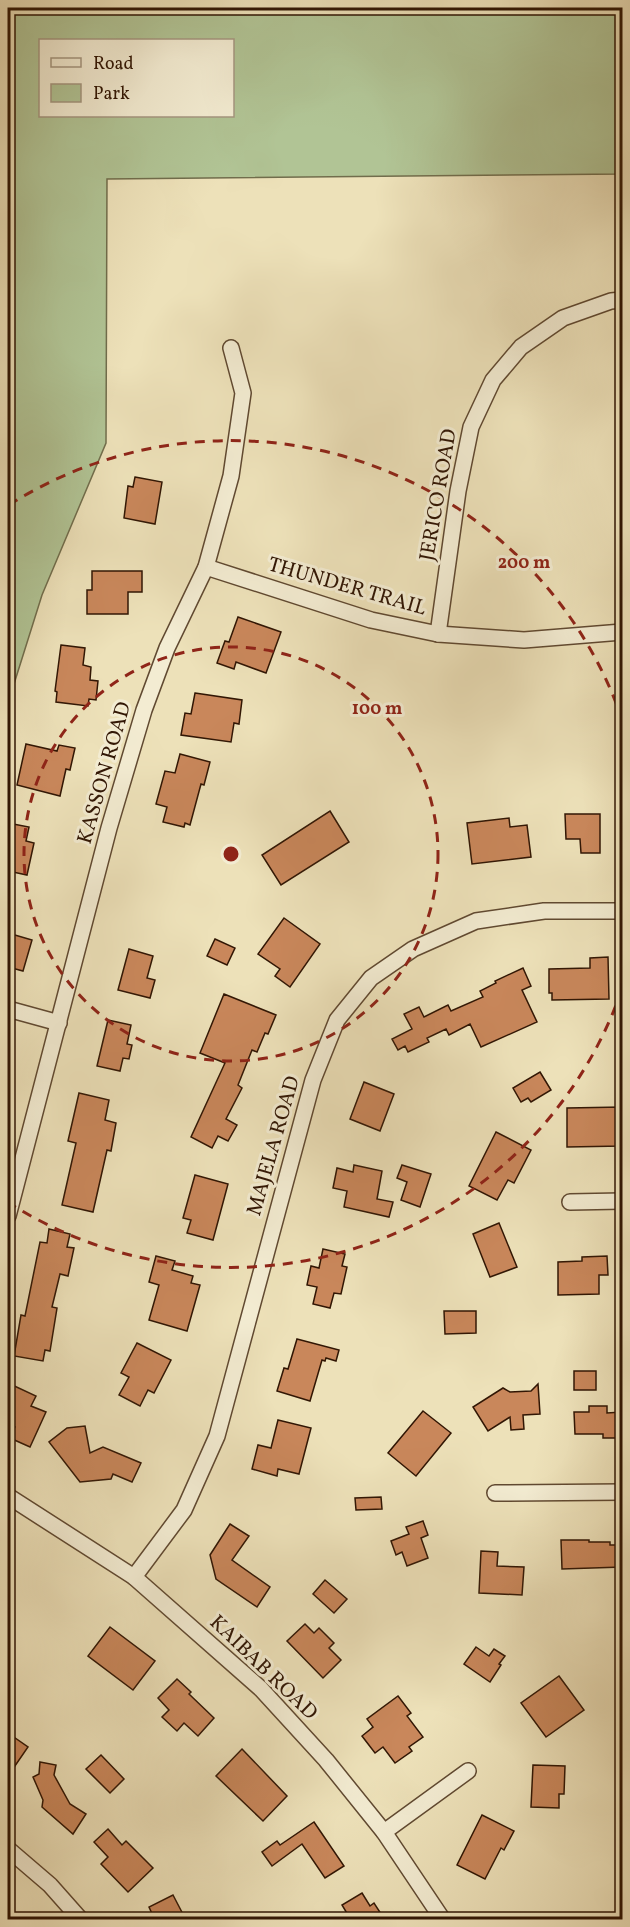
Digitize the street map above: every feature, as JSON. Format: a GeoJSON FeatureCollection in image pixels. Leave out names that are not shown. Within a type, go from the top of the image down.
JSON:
{"type":"FeatureCollection","features":[{"type":"Feature","properties":{"kind":"street","name":"JERICO ROAD"},"geometry":{"type":"LineString","coordinates":[[438,634],[458,491],[471,427],[493,380],[521,347],[563,318],[611,301],[622,300]]}},
{"type":"Feature","properties":{"kind":"street","name":"KASSON ROAD"},"geometry":{"type":"LineString","coordinates":[[8,1216],[109,828],[144,710],[167,648],[206,567],[231,476],[243,393],[231,348]]}},
{"type":"Feature","properties":{"kind":"street","name":"THUNDER TRAIL"},"geometry":{"type":"LineString","coordinates":[[206,567],[371,620],[438,634],[524,640],[622,632]]}},
{"type":"Feature","properties":{"kind":"street","name":"MAJELA ROAD"},"geometry":{"type":"LineString","coordinates":[[134,1577],[184,1510],[216,1436],[313,1080],[338,1020],[371,978],[413,949],[476,921],[544,911],[622,911]]}},
{"type":"Feature","properties":{"kind":"street"},"geometry":{"type":"LineString","coordinates":[[8,1009],[59,1023]]}},
{"type":"Feature","properties":{"kind":"street"},"geometry":{"type":"LineString","coordinates":[[570,1202],[622,1201]]}},
{"type":"Feature","properties":{"kind":"street"},"geometry":{"type":"LineString","coordinates":[[495,1493],[622,1492]]}},
{"type":"Feature","properties":{"kind":"street","name":"KAIBAB ROAD"},"geometry":{"type":"LineString","coordinates":[[8,1496],[134,1577],[261,1689],[326,1760],[384,1832],[443,1920]]}},
{"type":"Feature","properties":{"kind":"street"},"geometry":{"type":"LineString","coordinates":[[384,1832],[468,1771]]}},
{"type":"Feature","properties":{"kind":"street"},"geometry":{"type":"LineString","coordinates":[[8,1849],[50,1885],[81,1920]]}},
{"type":"Feature","properties":{"kind":"green space"},"geometry":{"type":"Polygon","coordinates":[[[8,8],[622,8],[622,174],[107,179],[106,443],[42,595],[8,703],[8,8]]]}},
{"type":"Feature","properties":{"kind":"building"},"geometry":{"type":"Polygon","coordinates":[[[135,477],[162,482],[155,524],[124,518],[128,486],[133,487],[135,477]]]}},
{"type":"Feature","properties":{"kind":"building"},"geometry":{"type":"Polygon","coordinates":[[[92,571],[142,571],[142,592],[128,592],[128,614],[87,614],[87,590],[92,590],[92,571]]]}},
{"type":"Feature","properties":{"kind":"building"},"geometry":{"type":"Polygon","coordinates":[[[238,617],[281,632],[266,673],[236,662],[234,669],[217,663],[225,641],[229,642],[238,617]]]}},
{"type":"Feature","properties":{"kind":"building"},"geometry":{"type":"Polygon","coordinates":[[[61,645],[85,648],[83,665],[91,667],[90,680],[98,681],[96,700],[89,699],[88,706],[56,702],[57,692],[55,691],[61,645]]]}},
{"type":"Feature","properties":{"kind":"building"},"geometry":{"type":"Polygon","coordinates":[[[195,693],[242,700],[239,724],[234,723],[231,742],[181,735],[185,713],[191,714],[195,693]]]}},
{"type":"Feature","properties":{"kind":"building"},"geometry":{"type":"Polygon","coordinates":[[[26,744],[57,751],[59,745],[75,748],[70,770],[66,769],[60,796],[17,785],[26,744]]]}},
{"type":"Feature","properties":{"kind":"building"},"geometry":{"type":"Polygon","coordinates":[[[180,754],[210,762],[204,785],[201,784],[190,825],[185,823],[184,827],[163,822],[167,807],[156,804],[165,771],[175,773],[180,754]]]}},
{"type":"Feature","properties":{"kind":"building"},"geometry":{"type":"Polygon","coordinates":[[[330,811],[349,842],[281,885],[262,855],[330,811]]]}},
{"type":"Feature","properties":{"kind":"building"},"geometry":{"type":"Polygon","coordinates":[[[565,814],[600,814],[600,853],[581,853],[580,839],[566,839],[565,814]]]}},
{"type":"Feature","properties":{"kind":"building"},"geometry":{"type":"Polygon","coordinates":[[[509,818],[510,827],[527,825],[531,857],[472,864],[467,823],[509,818]]]}},
{"type":"Feature","properties":{"kind":"building"},"geometry":{"type":"Polygon","coordinates":[[[8,823],[29,827],[26,841],[34,843],[27,875],[8,871],[8,823]]]}},
{"type":"Feature","properties":{"kind":"building"},"geometry":{"type":"Polygon","coordinates":[[[284,918],[320,944],[290,987],[275,976],[280,969],[258,954],[284,918]]]}},
{"type":"Feature","properties":{"kind":"building"},"geometry":{"type":"Polygon","coordinates":[[[8,933],[32,940],[23,971],[8,967],[8,933]]]}},
{"type":"Feature","properties":{"kind":"building"},"geometry":{"type":"Polygon","coordinates":[[[215,939],[235,948],[227,965],[207,956],[215,939]]]}},
{"type":"Feature","properties":{"kind":"building"},"geometry":{"type":"Polygon","coordinates":[[[129,949],[153,956],[147,978],[155,980],[150,998],[118,990],[129,949]]]}},
{"type":"Feature","properties":{"kind":"building"},"geometry":{"type":"Polygon","coordinates":[[[608,957],[609,999],[552,1000],[552,993],[549,993],[549,969],[590,968],[590,958],[608,957]]]}},
{"type":"Feature","properties":{"kind":"building"},"geometry":{"type":"Polygon","coordinates":[[[523,968],[531,986],[522,990],[537,1022],[481,1047],[470,1024],[449,1035],[446,1029],[427,1038],[429,1042],[408,1052],[405,1046],[398,1050],[392,1039],[412,1029],[404,1014],[419,1007],[424,1017],[448,1005],[451,1011],[483,997],[480,991],[523,968]]]}},
{"type":"Feature","properties":{"kind":"building"},"geometry":{"type":"Polygon","coordinates":[[[224,994],[276,1015],[257,1052],[252,1050],[238,1085],[242,1088],[226,1119],[237,1125],[228,1141],[218,1136],[212,1148],[191,1137],[225,1063],[200,1053],[224,994]]]}},
{"type":"Feature","properties":{"kind":"building"},"geometry":{"type":"Polygon","coordinates":[[[108,1020],[131,1025],[127,1044],[132,1045],[129,1059],[123,1058],[120,1071],[97,1066],[108,1020]]]}},
{"type":"Feature","properties":{"kind":"building"},"geometry":{"type":"Polygon","coordinates":[[[540,1072],[551,1090],[531,1102],[528,1098],[521,1102],[513,1088],[540,1072]]]}},
{"type":"Feature","properties":{"kind":"building"},"geometry":{"type":"Polygon","coordinates":[[[364,1082],[394,1094],[380,1131],[350,1119],[364,1082]]]}},
{"type":"Feature","properties":{"kind":"building"},"geometry":{"type":"Polygon","coordinates":[[[79,1093],[109,1100],[105,1120],[116,1123],[111,1151],[107,1150],[93,1212],[62,1205],[76,1143],[68,1141],[79,1093]]]}},
{"type":"Feature","properties":{"kind":"building"},"geometry":{"type":"Polygon","coordinates":[[[622,1107],[622,1146],[567,1147],[567,1108],[622,1107]]]}},
{"type":"Feature","properties":{"kind":"building"},"geometry":{"type":"Polygon","coordinates":[[[496,1132],[531,1150],[514,1183],[508,1180],[497,1200],[469,1186],[496,1132]]]}},
{"type":"Feature","properties":{"kind":"building"},"geometry":{"type":"Polygon","coordinates":[[[354,1165],[382,1171],[377,1199],[393,1202],[389,1217],[344,1207],[347,1191],[333,1188],[337,1168],[353,1172],[354,1165]]]}},
{"type":"Feature","properties":{"kind":"building"},"geometry":{"type":"Polygon","coordinates":[[[402,1165],[431,1174],[420,1207],[401,1200],[407,1182],[397,1178],[402,1165]]]}},
{"type":"Feature","properties":{"kind":"building"},"geometry":{"type":"Polygon","coordinates":[[[195,1175],[228,1184],[213,1240],[187,1233],[191,1220],[183,1218],[195,1175]]]}},
{"type":"Feature","properties":{"kind":"building"},"geometry":{"type":"Polygon","coordinates":[[[499,1223],[517,1267],[490,1277],[473,1234],[499,1223]]]}},
{"type":"Feature","properties":{"kind":"building"},"geometry":{"type":"Polygon","coordinates":[[[49,1229],[70,1234],[67,1247],[74,1248],[68,1276],[60,1274],[52,1307],[57,1308],[50,1351],[45,1350],[43,1361],[14,1356],[21,1315],[25,1316],[40,1242],[47,1243],[49,1229]]]}},
{"type":"Feature","properties":{"kind":"building"},"geometry":{"type":"Polygon","coordinates":[[[323,1249],[345,1254],[342,1266],[347,1267],[341,1294],[334,1293],[330,1308],[313,1304],[317,1287],[307,1285],[311,1266],[319,1268],[323,1249]]]}},
{"type":"Feature","properties":{"kind":"building"},"geometry":{"type":"Polygon","coordinates":[[[156,1256],[175,1261],[172,1270],[193,1276],[191,1283],[200,1285],[187,1331],[149,1320],[159,1285],[149,1282],[156,1256]]]}},
{"type":"Feature","properties":{"kind":"building"},"geometry":{"type":"Polygon","coordinates":[[[607,1256],[608,1275],[599,1275],[599,1294],[558,1295],[558,1262],[582,1261],[582,1257],[607,1256]]]}},
{"type":"Feature","properties":{"kind":"building"},"geometry":{"type":"Polygon","coordinates":[[[444,1311],[476,1311],[476,1333],[445,1334],[444,1311]]]}},
{"type":"Feature","properties":{"kind":"building"},"geometry":{"type":"Polygon","coordinates":[[[297,1339],[339,1350],[336,1361],[326,1358],[325,1361],[322,1360],[310,1401],[277,1391],[284,1368],[288,1369],[297,1339]]]}},
{"type":"Feature","properties":{"kind":"building"},"geometry":{"type":"Polygon","coordinates":[[[137,1343],[171,1360],[154,1393],[148,1390],[140,1406],[119,1395],[129,1377],[121,1373],[137,1343]]]}},
{"type":"Feature","properties":{"kind":"building"},"geometry":{"type":"Polygon","coordinates":[[[574,1371],[596,1371],[596,1390],[574,1390],[574,1371]]]}},
{"type":"Feature","properties":{"kind":"building"},"geometry":{"type":"Polygon","coordinates":[[[8,1383],[36,1396],[31,1406],[46,1412],[30,1447],[10,1438],[15,1427],[8,1424],[8,1383]]]}},
{"type":"Feature","properties":{"kind":"building"},"geometry":{"type":"Polygon","coordinates":[[[538,1384],[540,1414],[523,1415],[524,1429],[511,1430],[510,1417],[488,1431],[473,1407],[503,1388],[510,1392],[531,1391],[538,1384]]]}},
{"type":"Feature","properties":{"kind":"building"},"geometry":{"type":"Polygon","coordinates":[[[589,1406],[607,1406],[607,1413],[622,1412],[622,1438],[603,1438],[603,1434],[575,1434],[574,1412],[589,1412],[589,1406]]]}},
{"type":"Feature","properties":{"kind":"building"},"geometry":{"type":"Polygon","coordinates":[[[423,1411],[451,1433],[416,1476],[388,1453],[423,1411]]]}},
{"type":"Feature","properties":{"kind":"building"},"geometry":{"type":"Polygon","coordinates":[[[278,1420],[311,1428],[299,1474],[278,1469],[277,1476],[252,1469],[258,1445],[271,1448],[278,1420]]]}},
{"type":"Feature","properties":{"kind":"building"},"geometry":{"type":"Polygon","coordinates":[[[85,1426],[90,1453],[103,1447],[141,1463],[132,1482],[113,1474],[111,1479],[80,1482],[49,1442],[67,1428],[85,1426]]]}},
{"type":"Feature","properties":{"kind":"building"},"geometry":{"type":"Polygon","coordinates":[[[381,1497],[382,1509],[356,1510],[355,1498],[381,1497]]]}},
{"type":"Feature","properties":{"kind":"building"},"geometry":{"type":"Polygon","coordinates":[[[423,1521],[428,1535],[421,1538],[428,1558],[407,1566],[402,1552],[396,1555],[391,1541],[409,1534],[406,1527],[423,1521]]]}},
{"type":"Feature","properties":{"kind":"building"},"geometry":{"type":"Polygon","coordinates":[[[230,1524],[249,1536],[232,1560],[270,1587],[257,1607],[216,1579],[210,1555],[230,1524]]]}},
{"type":"Feature","properties":{"kind":"building"},"geometry":{"type":"Polygon","coordinates":[[[561,1540],[589,1540],[589,1542],[610,1542],[610,1545],[622,1545],[622,1567],[562,1569],[561,1540]]]}},
{"type":"Feature","properties":{"kind":"building"},"geometry":{"type":"Polygon","coordinates":[[[481,1551],[498,1552],[497,1566],[524,1567],[522,1595],[479,1593],[481,1551]]]}},
{"type":"Feature","properties":{"kind":"building"},"geometry":{"type":"Polygon","coordinates":[[[325,1580],[347,1599],[334,1613],[313,1594],[325,1580]]]}},
{"type":"Feature","properties":{"kind":"building"},"geometry":{"type":"Polygon","coordinates":[[[305,1624],[314,1633],[319,1628],[334,1643],[329,1648],[341,1660],[323,1678],[287,1641],[305,1624]]]}},
{"type":"Feature","properties":{"kind":"building"},"geometry":{"type":"Polygon","coordinates":[[[110,1627],[155,1661],[133,1690],[88,1656],[110,1627]]]}},
{"type":"Feature","properties":{"kind":"building"},"geometry":{"type":"Polygon","coordinates":[[[476,1647],[489,1656],[494,1649],[505,1656],[490,1682],[464,1664],[476,1647]]]}},
{"type":"Feature","properties":{"kind":"building"},"geometry":{"type":"Polygon","coordinates":[[[559,1676],[584,1710],[546,1737],[521,1703],[559,1676]]]}},
{"type":"Feature","properties":{"kind":"building"},"geometry":{"type":"Polygon","coordinates":[[[177,1679],[214,1718],[198,1736],[184,1723],[177,1731],[162,1717],[169,1710],[158,1698],[177,1679]]]}},
{"type":"Feature","properties":{"kind":"building"},"geometry":{"type":"Polygon","coordinates":[[[398,1696],[411,1713],[407,1716],[423,1737],[409,1747],[412,1751],[395,1763],[383,1747],[375,1753],[362,1736],[373,1727],[367,1719],[398,1696]]]}},
{"type":"Feature","properties":{"kind":"building"},"geometry":{"type":"Polygon","coordinates":[[[8,1733],[28,1747],[8,1776],[8,1733]]]}},
{"type":"Feature","properties":{"kind":"building"},"geometry":{"type":"Polygon","coordinates":[[[242,1749],[287,1796],[263,1821],[216,1776],[242,1749]]]}},
{"type":"Feature","properties":{"kind":"building"},"geometry":{"type":"Polygon","coordinates":[[[101,1755],[124,1779],[110,1793],[86,1769],[101,1755]]]}},
{"type":"Feature","properties":{"kind":"building"},"geometry":{"type":"Polygon","coordinates":[[[40,1762],[56,1765],[54,1775],[70,1804],[86,1814],[73,1834],[42,1807],[43,1800],[33,1777],[39,1774],[40,1762]]]}},
{"type":"Feature","properties":{"kind":"building"},"geometry":{"type":"Polygon","coordinates":[[[533,1765],[565,1766],[564,1794],[559,1794],[559,1808],[531,1807],[533,1765]]]}},
{"type":"Feature","properties":{"kind":"building"},"geometry":{"type":"Polygon","coordinates":[[[482,1815],[514,1831],[504,1850],[501,1848],[485,1879],[457,1865],[482,1815]]]}},
{"type":"Feature","properties":{"kind":"building"},"geometry":{"type":"Polygon","coordinates":[[[314,1822],[344,1866],[325,1878],[302,1844],[272,1866],[262,1852],[277,1841],[280,1845],[314,1822]]]}},
{"type":"Feature","properties":{"kind":"building"},"geometry":{"type":"Polygon","coordinates":[[[108,1829],[122,1845],[126,1841],[153,1868],[128,1892],[101,1864],[108,1857],[94,1842],[108,1829]]]}},
{"type":"Feature","properties":{"kind":"building"},"geometry":{"type":"Polygon","coordinates":[[[362,1893],[370,1906],[374,1903],[385,1920],[351,1920],[342,1905],[362,1893]]]}},
{"type":"Feature","properties":{"kind":"building"},"geometry":{"type":"Polygon","coordinates":[[[173,1895],[186,1920],[155,1920],[149,1907],[173,1895]]]}}]}
